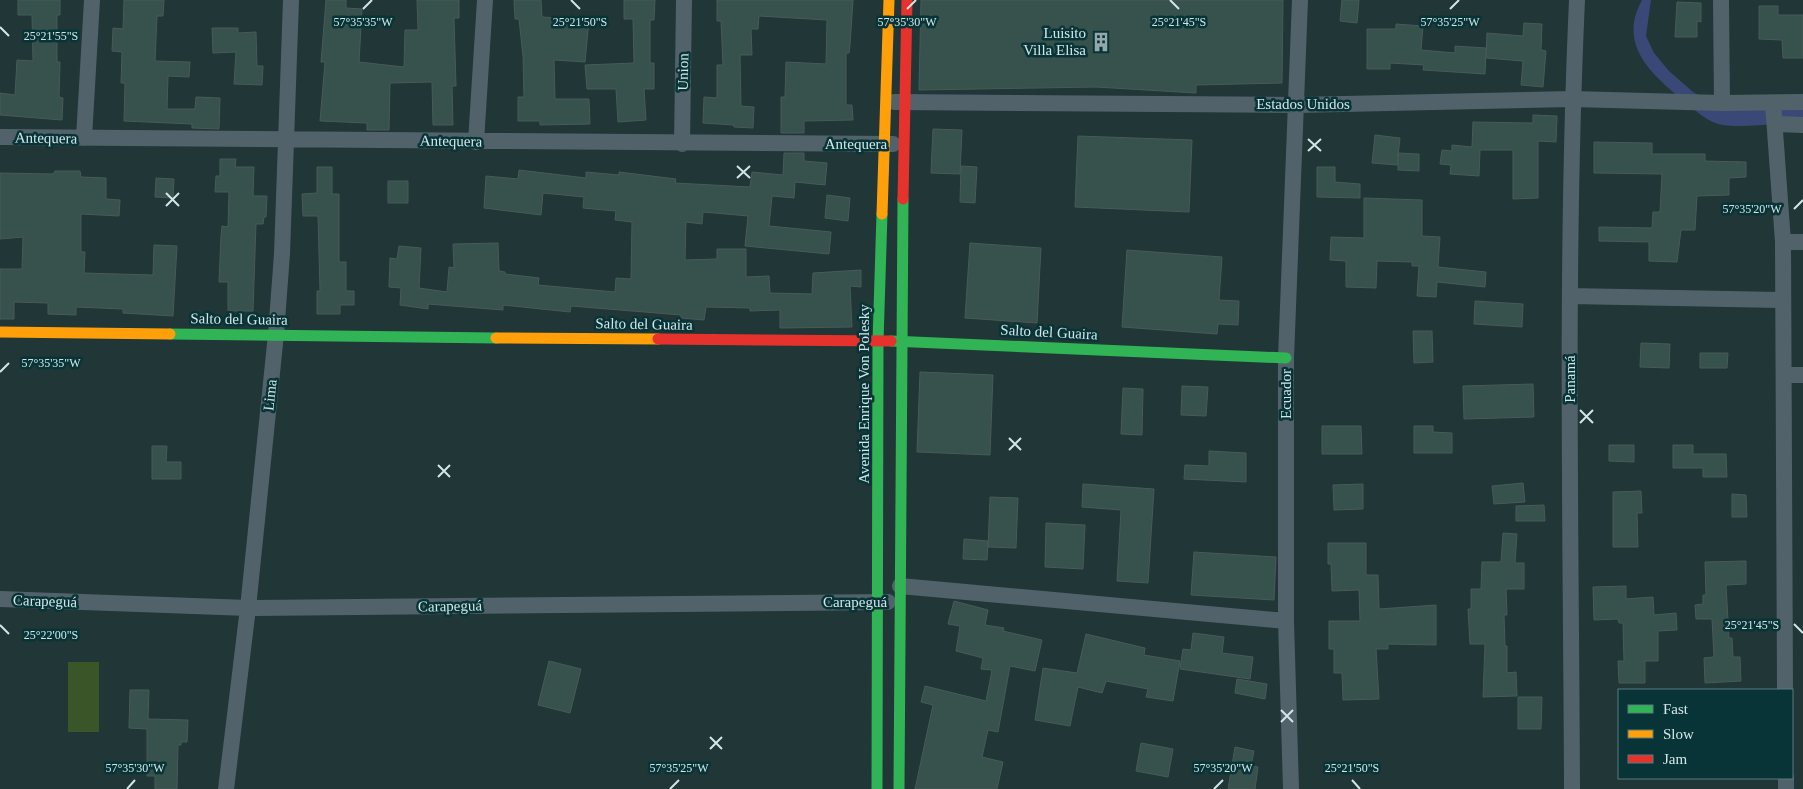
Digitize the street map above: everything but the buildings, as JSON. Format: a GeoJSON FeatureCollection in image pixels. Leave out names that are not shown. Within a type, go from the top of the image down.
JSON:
{"type":"FeatureCollection","features":[{"type":"Feature","properties":{"kind":"main road","name":"Avenida Enrique Von Polesky"},"geometry":{"type":"LineString","coordinates":[[877,789],[879,602],[878,342],[882,144],[889,0]]}},
{"type":"Feature","properties":{"kind":"main road"},"geometry":{"type":"LineString","coordinates":[[899,789],[903,144],[907,0]]}},
{"type":"Feature","properties":{"kind":"main road","name":"Salto del Guaira"},"geometry":{"type":"LineString","coordinates":[[0,332],[902,341],[1286,358]]}},
{"type":"Feature","properties":{"kind":"street"},"geometry":{"type":"LineString","coordinates":[[84,138],[92,0]]}},
{"type":"Feature","properties":{"kind":"street","name":"Lima"},"geometry":{"type":"LineString","coordinates":[[226,789],[248,608],[276,334],[282,254],[291,0]]}},
{"type":"Feature","properties":{"kind":"street"},"geometry":{"type":"LineString","coordinates":[[476,142],[485,0]]}},
{"type":"Feature","properties":{"kind":"street","name":"Union"},"geometry":{"type":"LineString","coordinates":[[682,144],[684,0]]}},
{"type":"Feature","properties":{"kind":"street","name":"Ecuador"},"geometry":{"type":"LineString","coordinates":[[1291,789],[1286,621],[1286,358],[1298,105],[1300,0]]}},
{"type":"Feature","properties":{"kind":"street","name":"Panamá"},"geometry":{"type":"LineString","coordinates":[[1572,789],[1570,296],[1572,99],[1577,0]]}},
{"type":"Feature","properties":{"kind":"street"},"geometry":{"type":"LineString","coordinates":[[1721,0],[1722,103]]}},
{"type":"Feature","properties":{"kind":"street","name":"Estados Unidos"},"geometry":{"type":"LineString","coordinates":[[884,103],[904,101],[1298,105],[1572,99],[1722,103],[1803,102]]}},
{"type":"Feature","properties":{"kind":"street"},"geometry":{"type":"LineString","coordinates":[[1773,103],[1783,242],[1785,689]]}},
{"type":"Feature","properties":{"kind":"street"},"geometry":{"type":"LineString","coordinates":[[1775,124],[1803,125]]}},
{"type":"Feature","properties":{"kind":"street","name":"Antequera"},"geometry":{"type":"LineString","coordinates":[[0,137],[682,144],[903,144]]}},
{"type":"Feature","properties":{"kind":"street"},"geometry":{"type":"LineString","coordinates":[[1783,242],[1803,242]]}},
{"type":"Feature","properties":{"kind":"street"},"geometry":{"type":"LineString","coordinates":[[1570,296],[1783,300]]}},
{"type":"Feature","properties":{"kind":"street"},"geometry":{"type":"LineString","coordinates":[[1784,375],[1803,375]]}},
{"type":"Feature","properties":{"kind":"street","name":"Carapeguá"},"geometry":{"type":"LineString","coordinates":[[0,599],[248,608],[879,602],[900,594],[1286,621]]}},
{"type":"Feature","properties":{"kind":"green space"},"geometry":{"type":"Polygon","coordinates":[[[68,662],[99,662],[99,732],[68,732],[68,662]]]}},
{"type":"Feature","properties":{"kind":"water"},"geometry":{"type":"Polygon","coordinates":[[[1642,0],[1651,0],[1646,36],[1654,53],[1669,71],[1693,92],[1719,106],[1803,106],[1803,122],[1731,126],[1712,122],[1697,112],[1660,81],[1642,58],[1636,45],[1634,31],[1635,16],[1642,0]]]}},
{"type":"Feature","properties":{"kind":"traffic: fast"},"geometry":{"type":"LineString","coordinates":[[899,789],[903,199]]}},
{"type":"Feature","properties":{"kind":"traffic: fast"},"geometry":{"type":"LineString","coordinates":[[877,789],[878,342],[882,214]]}},
{"type":"Feature","properties":{"kind":"traffic: fast"},"geometry":{"type":"LineString","coordinates":[[170,334],[496,338]]}},
{"type":"Feature","properties":{"kind":"traffic: fast"},"geometry":{"type":"LineString","coordinates":[[891,341],[1286,358]]}},
{"type":"Feature","properties":{"kind":"traffic: slow"},"geometry":{"type":"LineString","coordinates":[[882,214],[889,0]]}},
{"type":"Feature","properties":{"kind":"traffic: slow"},"geometry":{"type":"LineString","coordinates":[[0,332],[170,334]]}},
{"type":"Feature","properties":{"kind":"traffic: slow"},"geometry":{"type":"LineString","coordinates":[[496,338],[658,339]]}},
{"type":"Feature","properties":{"kind":"traffic: jam"},"geometry":{"type":"LineString","coordinates":[[903,199],[907,0]]}},
{"type":"Feature","properties":{"kind":"traffic: jam"},"geometry":{"type":"LineString","coordinates":[[658,339],[891,341]]}},
{"type":"Feature","properties":{"kind":"place","name":"Luisito Villa Elisa"},"geometry":{"type":"Point","coordinates":[1101,42]}}]}
